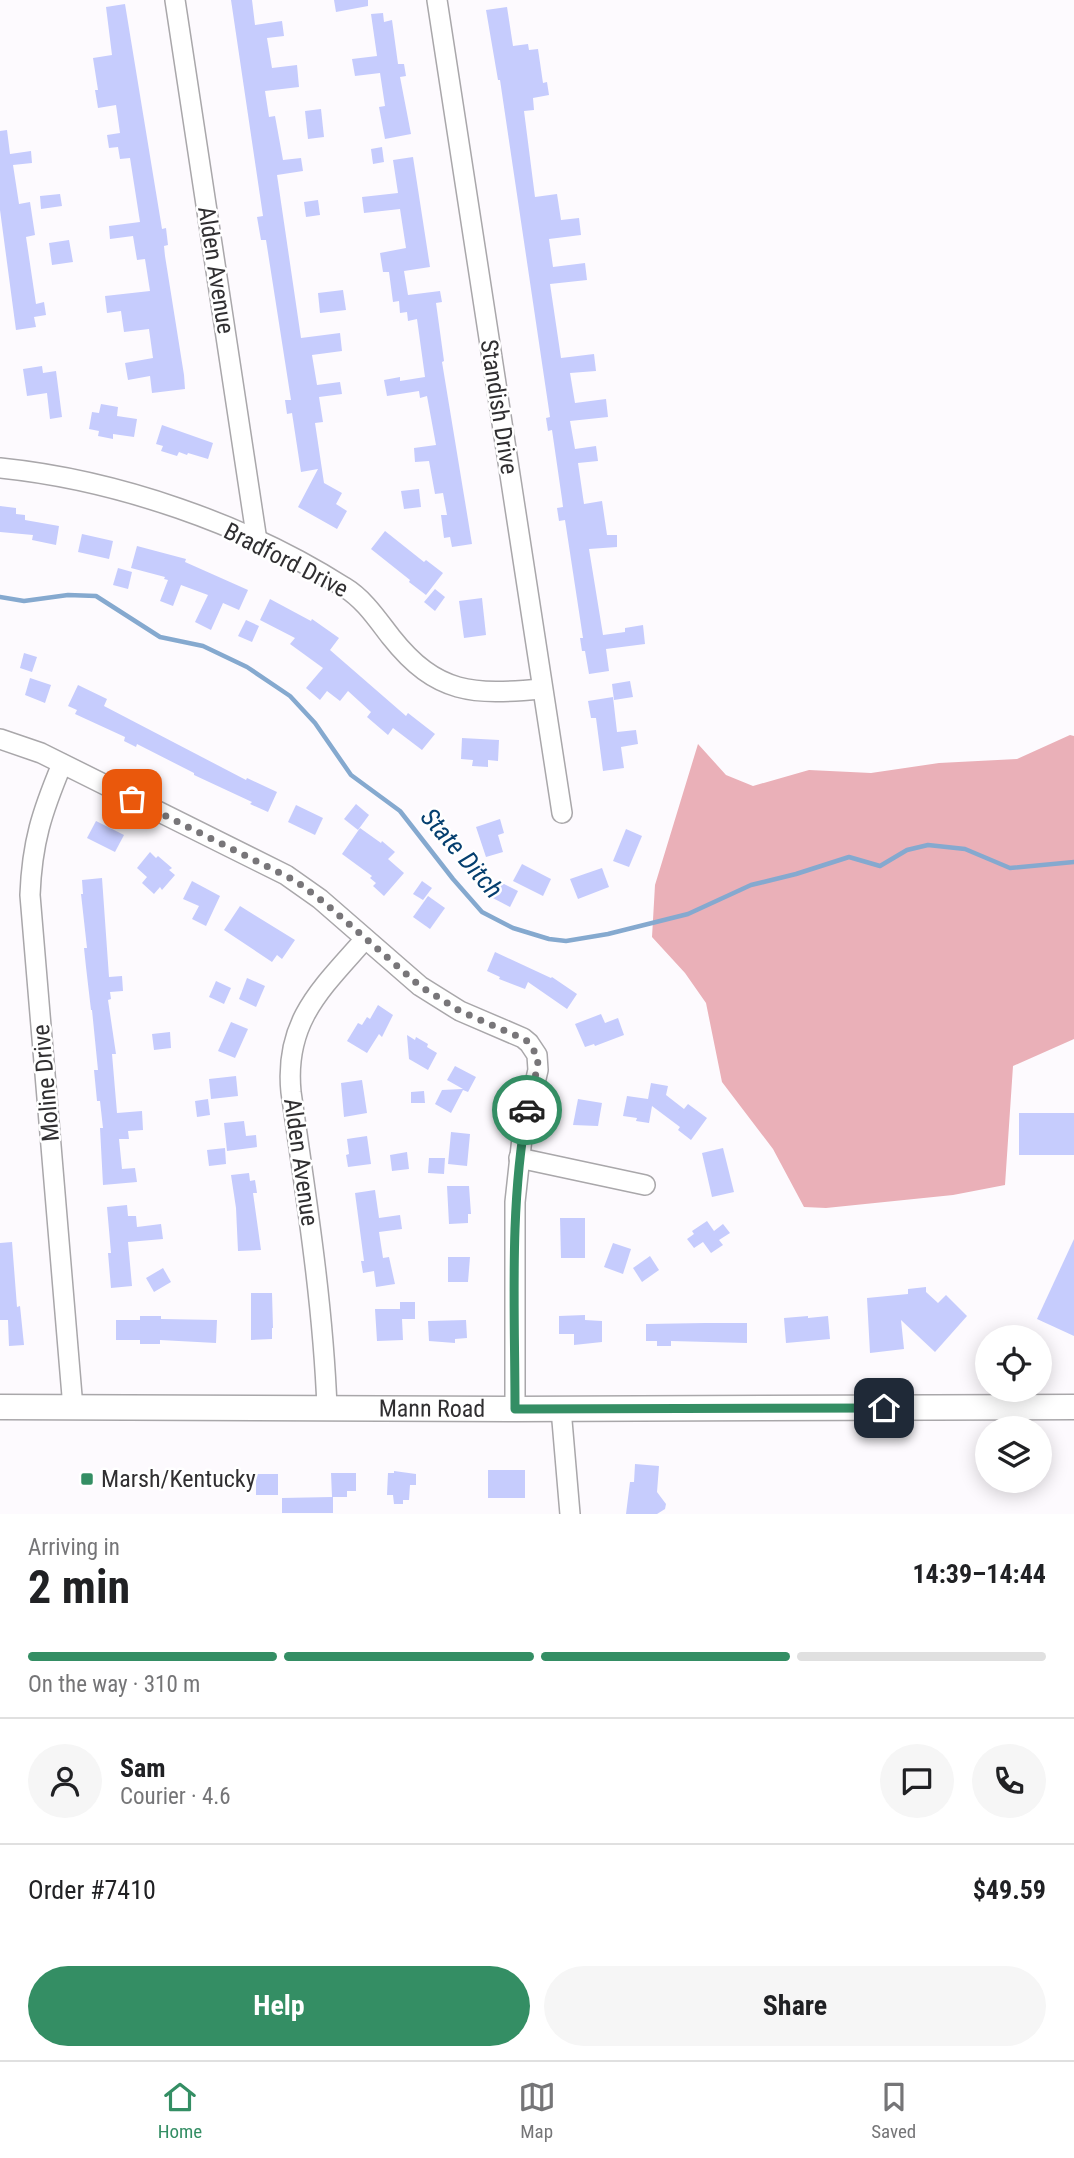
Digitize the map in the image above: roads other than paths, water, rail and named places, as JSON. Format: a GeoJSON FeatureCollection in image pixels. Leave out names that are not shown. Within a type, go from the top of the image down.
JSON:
{"type":"FeatureCollection","features":[{"type":"Feature","properties":{"kind":"main road","name":"Mann Road"},"geometry":{"type":"LineString","coordinates":[[0,1407],[1074,1407]]}},
{"type":"Feature","properties":{"kind":"street","name":"Alden Avenue"},"geometry":{"type":"LineString","coordinates":[[175,0],[257,541]]}},
{"type":"Feature","properties":{"kind":"street","name":"Standish Drive"},"geometry":{"type":"LineString","coordinates":[[437,0],[562,813]]}},
{"type":"Feature","properties":{"kind":"street","name":"Bradford Drive"},"geometry":{"type":"LineString","coordinates":[[0,468],[73,480],[140,497],[190,513],[295,559],[346,588],[361,600],[408,657],[423,670],[458,688],[501,693],[542,689]]}},
{"type":"Feature","properties":{"kind":"street"},"geometry":{"type":"LineString","coordinates":[[0,739],[29,748],[286,875],[320,899],[420,986],[473,1017],[523,1038],[534,1051],[538,1070],[527,1110],[515,1202],[515,1409]]}},
{"type":"Feature","properties":{"kind":"street","name":"Moline Drive"},"geometry":{"type":"LineString","coordinates":[[62,764],[40,820],[33,854],[30,895],[73,1408]]}},
{"type":"Feature","properties":{"kind":"street","name":"Alden Avenue"},"geometry":{"type":"LineString","coordinates":[[327,1408],[320,1296],[292,1092],[290,1058],[295,1038],[309,1007],[321,989],[365,939]]}},
{"type":"Feature","properties":{"kind":"street"},"geometry":{"type":"LineString","coordinates":[[519,1158],[645,1185]]}},
{"type":"Feature","properties":{"kind":"street"},"geometry":{"type":"LineString","coordinates":[[561,1409],[570,1514]]}},
{"type":"Feature","properties":{"kind":"waterway","name":"State Ditch"},"geometry":{"type":"LineString","coordinates":[[0,597],[24,601],[68,595],[96,596],[160,637],[203,646],[247,667],[290,696],[315,723],[351,775],[400,811],[482,912],[513,928],[549,939],[566,941],[608,934],[688,914],[751,885],[849,857],[880,866],[907,850],[928,845],[965,849],[1010,868],[1074,862]]}},
{"type":"Feature","properties":{"kind":"place","name":"Marsh/Kentucky"},"geometry":{"type":"Point","coordinates":[87,1479]}}]}
